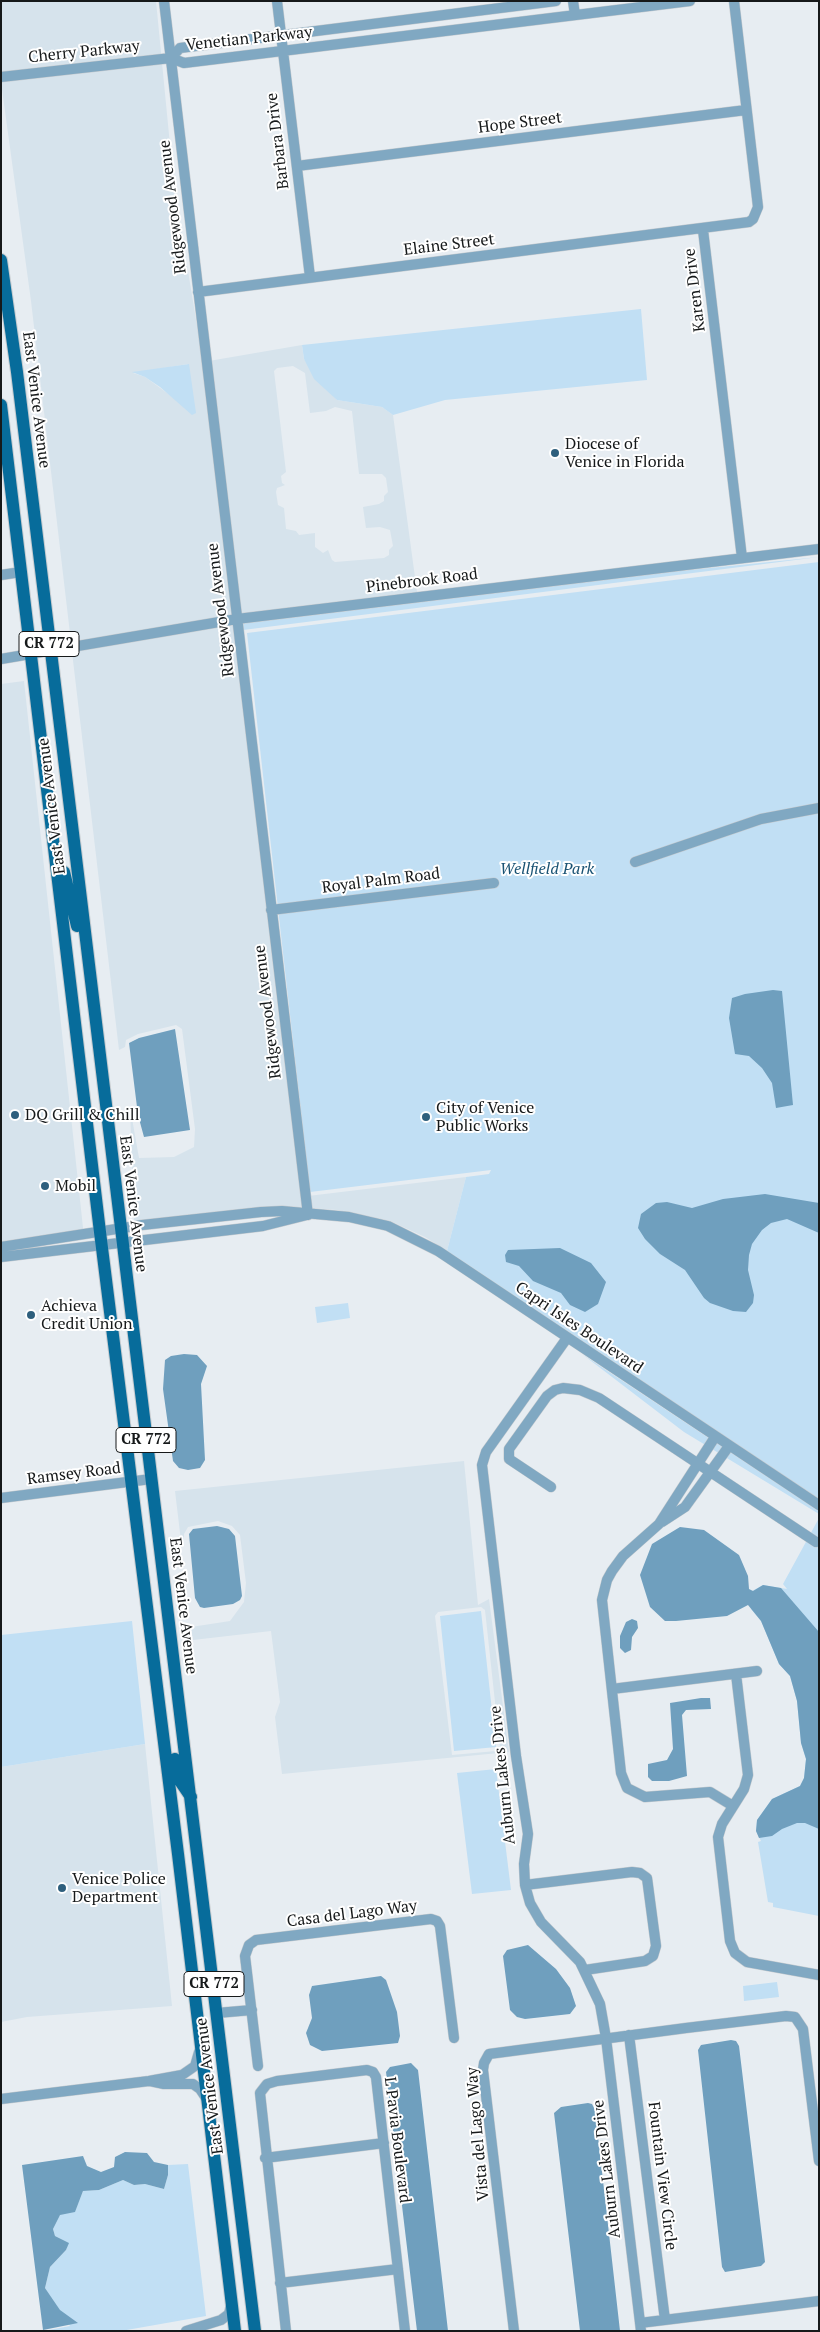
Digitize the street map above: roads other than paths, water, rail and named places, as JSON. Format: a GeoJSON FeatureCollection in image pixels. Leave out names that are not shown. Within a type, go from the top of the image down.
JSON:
{"type":"FeatureCollection","features":[{"type":"Feature","properties":{"kind":"main road","name":"East Venice Avenue"},"geometry":{"type":"LineString","coordinates":[[1,260],[17,372],[97,1042],[192,1797],[255,2331]]}},
{"type":"Feature","properties":{"kind":"main road","name":"East Venice Avenue"},"geometry":{"type":"LineString","coordinates":[[1,405],[235,2331]]}},
{"type":"Feature","properties":{"kind":"main road"},"geometry":{"type":"LineString","coordinates":[[54,848],[65,876],[75,922],[84,936]]}},
{"type":"Feature","properties":{"kind":"main road"},"geometry":{"type":"LineString","coordinates":[[63,927],[78,945],[88,1021],[97,1042]]}},
{"type":"Feature","properties":{"kind":"main road"},"geometry":{"type":"LineString","coordinates":[[151,1637],[162,1668],[178,1778],[192,1797]]}},
{"type":"Feature","properties":{"kind":"street","name":"Ridgewood Avenue"},"geometry":{"type":"LineString","coordinates":[[164,1],[308,1215]]}},
{"type":"Feature","properties":{"kind":"street","name":"Barbara Drive"},"geometry":{"type":"LineString","coordinates":[[277,1],[310,277]]}},
{"type":"Feature","properties":{"kind":"street","name":"Venetian Parkway"},"geometry":{"type":"LineString","coordinates":[[556,1],[281,37],[180,48],[171,58],[184,63],[690,1]]}},
{"type":"Feature","properties":{"kind":"street"},"geometry":{"type":"LineString","coordinates":[[573,1],[575,15]]}},
{"type":"Feature","properties":{"kind":"street","name":"Karen Drive"},"geometry":{"type":"LineString","coordinates":[[734,1],[758,208],[757,214],[753,219],[744,224],[703,230],[742,558]]}},
{"type":"Feature","properties":{"kind":"street"},"geometry":{"type":"LineString","coordinates":[[431,17],[433,33]]}},
{"type":"Feature","properties":{"kind":"street","name":"Cherry Parkway"},"geometry":{"type":"LineString","coordinates":[[1,77],[171,58]]}},
{"type":"Feature","properties":{"kind":"street","name":"Hope Street"},"geometry":{"type":"LineString","coordinates":[[297,166],[746,110]]}},
{"type":"Feature","properties":{"kind":"street","name":"Elaine Street"},"geometry":{"type":"LineString","coordinates":[[198,292],[703,230]]}},
{"type":"Feature","properties":{"kind":"street","name":"Pinebrook Road"},"geometry":{"type":"LineString","coordinates":[[1,659],[237,619],[819,549]]}},
{"type":"Feature","properties":{"kind":"street"},"geometry":{"type":"LineString","coordinates":[[1,575],[22,572]]}},
{"type":"Feature","properties":{"kind":"street","name":"Pinebrook Road"},"geometry":{"type":"LineString","coordinates":[[1,652],[31,654]]}},
{"type":"Feature","properties":{"kind":"street"},"geometry":{"type":"LineString","coordinates":[[635,862],[761,819],[819,808]]}},
{"type":"Feature","properties":{"kind":"street","name":"Royal Palm Road"},"geometry":{"type":"LineString","coordinates":[[271,910],[494,883]]}},
{"type":"Feature","properties":{"kind":"street","name":"Capri Isles Boulevard"},"geometry":{"type":"LineString","coordinates":[[1,1247],[120,1228],[261,1212],[282,1211],[360,1219],[388,1226],[411,1236],[819,1505]]}},
{"type":"Feature","properties":{"kind":"street","name":"Capri Isles Boulevard"},"geometry":{"type":"LineString","coordinates":[[1,1257],[263,1226],[308,1215]]}},
{"type":"Feature","properties":{"kind":"street","name":"Auburn Lakes Drive"},"geometry":{"type":"LineString","coordinates":[[567,1338],[486,1452],[482,1461],[516,1756],[528,1834],[524,1864],[525,1885],[530,1903],[540,1922],[585,1970],[600,2004],[606,2038],[641,2327]]}},
{"type":"Feature","properties":{"kind":"street"},"geometry":{"type":"LineString","coordinates":[[551,1487],[509,1459],[509,1449],[547,1396],[555,1390],[563,1388],[580,1390],[599,1398],[816,1542]]}},
{"type":"Feature","properties":{"kind":"street"},"geometry":{"type":"LineString","coordinates":[[659,1524],[715,1437]]}},
{"type":"Feature","properties":{"kind":"street"},"geometry":{"type":"LineString","coordinates":[[729,1446],[685,1507],[659,1524],[618,1563],[602,1592],[621,1773],[627,1788],[645,1797],[710,1792],[733,1806]]}},
{"type":"Feature","properties":{"kind":"street","name":"Ramsey Road"},"geometry":{"type":"LineString","coordinates":[[1,1498],[151,1479]]}},
{"type":"Feature","properties":{"kind":"street"},"geometry":{"type":"LineString","coordinates":[[612,1689],[757,1671]]}},
{"type":"Feature","properties":{"kind":"street"},"geometry":{"type":"LineString","coordinates":[[736,1674],[748,1775],[744,1789],[720,1827],[718,1837],[732,1948],[740,1959],[747,1962],[819,1975]]}},
{"type":"Feature","properties":{"kind":"street"},"geometry":{"type":"LineString","coordinates":[[525,1885],[632,1872],[640,1873],[646,1878],[656,1946],[653,1956],[645,1961],[585,1970]]}},
{"type":"Feature","properties":{"kind":"street","name":"Casa del Lago Way"},"geometry":{"type":"LineString","coordinates":[[258,2066],[245,1956],[246,1950],[252,1942],[435,1920],[440,1926],[454,2038]]}},
{"type":"Feature","properties":{"kind":"street"},"geometry":{"type":"LineString","coordinates":[[217,2013],[252,2010]]}},
{"type":"Feature","properties":{"kind":"street"},"geometry":{"type":"LineString","coordinates":[[606,2038],[786,2016],[795,2017],[803,2029],[819,2161]]}},
{"type":"Feature","properties":{"kind":"street"},"geometry":{"type":"LineString","coordinates":[[1,2100],[182,2075],[192,2070],[200,2056],[198,2033]]}},
{"type":"Feature","properties":{"kind":"street","name":"Fountain View Circle"},"geometry":{"type":"LineString","coordinates":[[629,2035],[665,2320]]}},
{"type":"Feature","properties":{"kind":"street","name":"Vista del Lago Way"},"geometry":{"type":"LineString","coordinates":[[514,2331],[484,2063],[487,2056],[494,2052],[606,2038]]}},
{"type":"Feature","properties":{"kind":"street","name":"L Pavia Boulevard"},"geometry":{"type":"LineString","coordinates":[[286,2331],[259,2097],[264,2086],[277,2081],[367,2070],[373,2072],[376,2077],[405,2331]]}},
{"type":"Feature","properties":{"kind":"street"},"geometry":{"type":"LineString","coordinates":[[149,2081],[164,2084],[193,2084],[203,2092],[208,2106]]}},
{"type":"Feature","properties":{"kind":"street"},"geometry":{"type":"LineString","coordinates":[[266,2158],[384,2143]]}},
{"type":"Feature","properties":{"kind":"street"},"geometry":{"type":"LineString","coordinates":[[280,2283],[398,2269]]}},
{"type":"Feature","properties":{"kind":"street"},"geometry":{"type":"LineString","coordinates":[[641,2327],[665,2320],[819,2301]]}},
{"type":"Feature","properties":{"kind":"street"},"geometry":{"type":"LineString","coordinates":[[186,2331],[224,2319],[230,2311],[232,2302]]}},
{"type":"Feature","properties":{"kind":"place","name":"Diocese of Venice in Florida"},"geometry":{"type":"Point","coordinates":[555,453]}},
{"type":"Feature","properties":{"kind":"place","name":"DQ Grill & Chill"},"geometry":{"type":"Point","coordinates":[15,1115]}},
{"type":"Feature","properties":{"kind":"place","name":"City of Venice Public Works"},"geometry":{"type":"Point","coordinates":[426,1117]}},
{"type":"Feature","properties":{"kind":"place","name":"Mobil"},"geometry":{"type":"Point","coordinates":[45,1186]}},
{"type":"Feature","properties":{"kind":"place","name":"Achieva Credit Union"},"geometry":{"type":"Point","coordinates":[31,1315]}},
{"type":"Feature","properties":{"kind":"place","name":"Venice Police Department"},"geometry":{"type":"Point","coordinates":[62,1888]}},
{"type":"Feature","properties":{"kind":"park label","name":"Wellfield Park"},"geometry":{"type":"Point","coordinates":[547,869]}}]}
